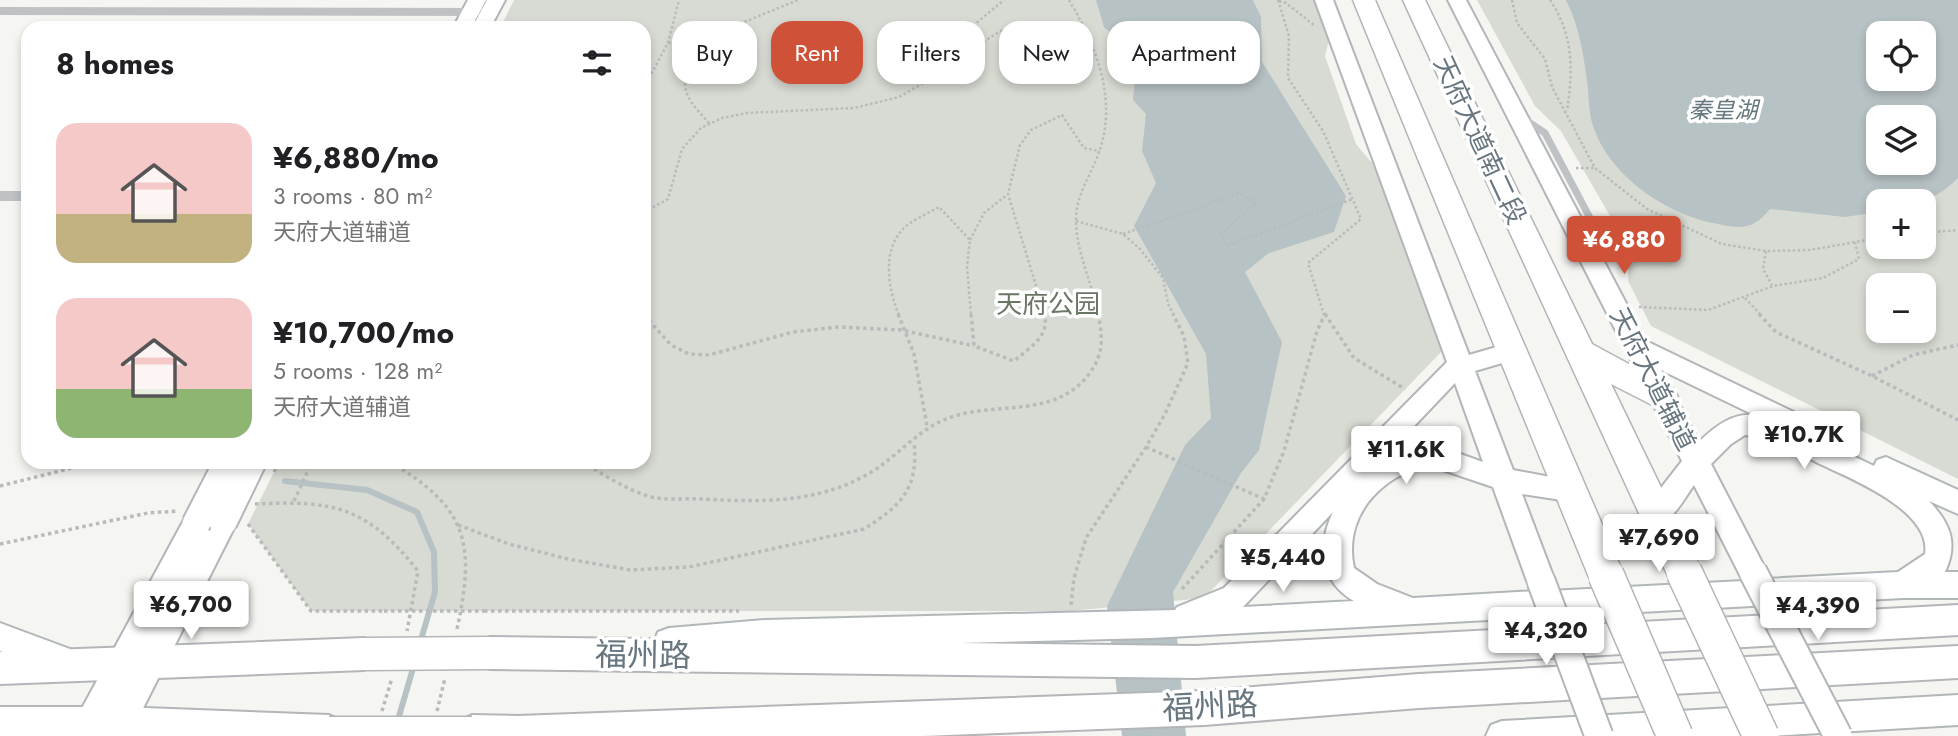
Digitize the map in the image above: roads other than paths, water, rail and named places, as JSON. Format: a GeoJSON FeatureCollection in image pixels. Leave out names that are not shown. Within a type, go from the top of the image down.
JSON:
{"type":"FeatureCollection","features":[{"type":"Feature","properties":{"kind":"highway","name":"天府大道南二段"},"geometry":{"type":"LineString","coordinates":[[1364,0],[1568,490],[1675,736]]}},
{"type":"Feature","properties":{"kind":"highway","name":"天府大道南二段"},"geometry":{"type":"LineString","coordinates":[[1414,0],[1761,736]]}},
{"type":"Feature","properties":{"kind":"highway"},"geometry":{"type":"LineString","coordinates":[[1580,352],[1662,397]]}},
{"type":"Feature","properties":{"kind":"main road"},"geometry":{"type":"LineString","coordinates":[[1324,0],[1599,736]]}},
{"type":"Feature","properties":{"kind":"main road","name":"天府大道辅道"},"geometry":{"type":"LineString","coordinates":[[1457,0],[1838,736]]}},
{"type":"Feature","properties":{"kind":"main road"},"geometry":{"type":"LineString","coordinates":[[1636,346],[1958,503]]}},
{"type":"Feature","properties":{"kind":"main road"},"geometry":{"type":"LineString","coordinates":[[1150,625],[1210,609],[1234,597],[1450,372],[1461,366],[1510,352]]}},
{"type":"Feature","properties":{"kind":"main road"},"geometry":{"type":"LineString","coordinates":[[1657,514],[1714,443],[1731,429],[1744,425],[1765,428],[1783,434],[1901,494],[1921,510],[1934,528],[1940,546],[1936,562],[1903,585]]}},
{"type":"Feature","properties":{"kind":"main road"},"geometry":{"type":"LineString","coordinates":[[1418,613],[1367,594],[1343,576],[1335,552],[1336,528],[1348,506],[1393,466],[1428,454],[1504,480],[1568,490]]}},
{"type":"Feature","properties":{"kind":"main road"},"geometry":{"type":"LineString","coordinates":[[43,736],[100,730],[151,664],[214,520],[227,469]]}},
{"type":"Feature","properties":{"kind":"main road"},"geometry":{"type":"LineString","coordinates":[[100,730],[214,520],[247,469]]}},
{"type":"Feature","properties":{"kind":"main road"},"geometry":{"type":"LineString","coordinates":[[540,653],[765,634],[1150,625],[1418,613],[1903,585],[1958,585]]}},
{"type":"Feature","properties":{"kind":"main road","name":"福州路"},"geometry":{"type":"LineString","coordinates":[[0,668],[364,654],[490,653],[1196,662],[1958,620]]}},
{"type":"Feature","properties":{"kind":"main road"},"geometry":{"type":"LineString","coordinates":[[0,637],[77,666]]}},
{"type":"Feature","properties":{"kind":"main road","name":"福州路"},"geometry":{"type":"LineString","coordinates":[[0,724],[100,730],[526,735],[1204,708],[1432,690],[1958,662]]}},
{"type":"Feature","properties":{"kind":"main road"},"geometry":{"type":"LineString","coordinates":[[1502,736],[1958,710]]}},
{"type":"Feature","properties":{"kind":"street"},"geometry":{"type":"LineString","coordinates":[[166,11],[175,0]]}},
{"type":"Feature","properties":{"kind":"street"},"geometry":{"type":"LineString","coordinates":[[0,11],[483,10]]}},
{"type":"Feature","properties":{"kind":"street"},"geometry":{"type":"LineString","coordinates":[[0,196],[21,196]]}},
{"type":"Feature","properties":{"kind":"water"},"geometry":{"type":"Polygon","coordinates":[[[1096,0],[1253,0],[1261,17],[1262,62],[1346,196],[1334,232],[1269,253],[1245,272],[1282,342],[1259,450],[1241,473],[1173,592],[1186,736],[1122,736],[1107,606],[1185,445],[1211,418],[1206,354],[1134,226],[1156,183],[1142,151],[1146,114],[1133,100],[1135,84],[1260,84],[1260,21],[1107,21],[1107,29],[1096,0]]]}},
{"type":"Feature","properties":{"kind":"water","name":"秦皇湖"},"geometry":{"type":"Polygon","coordinates":[[[1566,0],[1958,0],[1958,178],[1936,195],[1936,189],[1866,189],[1866,214],[1845,217],[1770,209],[1756,222],[1735,227],[1690,216],[1672,209],[1638,188],[1611,160],[1592,121],[1578,32],[1566,0]]]}},
{"type":"Feature","properties":{"kind":"waterway"},"geometry":{"type":"LineString","coordinates":[[285,481],[367,490],[417,512],[434,552],[435,592],[420,643]]}},
{"type":"Feature","properties":{"kind":"waterway"},"geometry":{"type":"LineString","coordinates":[[397,723],[414,665]]}},
{"type":"Feature","properties":{"kind":"park label","name":"天府公园"},"geometry":{"type":"Point","coordinates":[1048,304]}}]}
